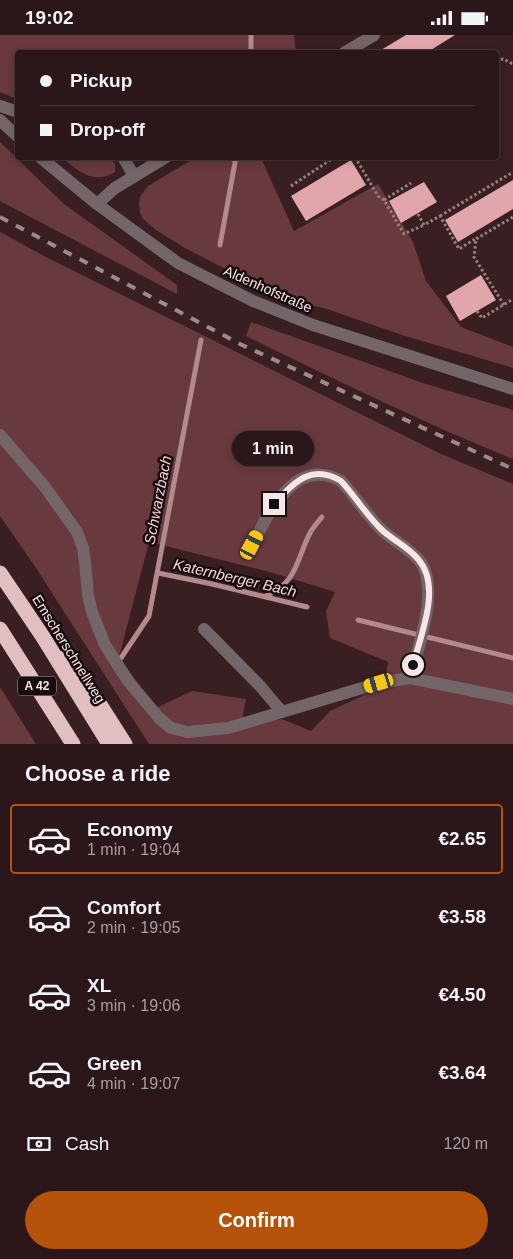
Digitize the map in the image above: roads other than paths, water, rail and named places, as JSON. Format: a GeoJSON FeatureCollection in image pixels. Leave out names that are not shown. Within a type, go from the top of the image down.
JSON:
{"type":"FeatureCollection","features":[{"type":"Feature","properties":{"kind":"highway","name":"Emscherschnellweg"},"geometry":{"type":"LineString","coordinates":[[0,573],[43,637],[108,744]]}},
{"type":"Feature","properties":{"kind":"highway","name":"A 42"},"geometry":{"type":"LineString","coordinates":[[0,629],[73,744]]}},
{"type":"Feature","properties":{"kind":"highway"},"geometry":{"type":"LineString","coordinates":[[43,637],[82,678],[125,744]]}},
{"type":"Feature","properties":{"kind":"street"},"geometry":{"type":"LineString","coordinates":[[349,50],[374,35]]}},
{"type":"Feature","properties":{"kind":"street"},"geometry":{"type":"LineString","coordinates":[[0,106],[15,111]]}},
{"type":"Feature","properties":{"kind":"street"},"geometry":{"type":"LineString","coordinates":[[0,120],[15,134]]}},
{"type":"Feature","properties":{"kind":"street","name":"Aldenhofstraße"},"geometry":{"type":"LineString","coordinates":[[44,160],[97,204],[178,263],[253,301],[313,325],[513,389]]}},
{"type":"Feature","properties":{"kind":"street"},"geometry":{"type":"LineString","coordinates":[[125,160],[134,176]]}},
{"type":"Feature","properties":{"kind":"street"},"geometry":{"type":"LineString","coordinates":[[97,204],[115,188],[161,160]]}},
{"type":"Feature","properties":{"kind":"street"},"geometry":{"type":"LineString","coordinates":[[0,435],[45,487],[77,533],[83,548],[88,595],[92,612],[105,645],[119,668],[160,719],[171,728],[188,732],[228,728],[379,683],[410,678],[513,699]]}},
{"type":"Feature","properties":{"kind":"street"},"geometry":{"type":"LineString","coordinates":[[252,545],[274,504],[297,480],[315,474],[332,475],[341,481],[381,529],[410,551],[422,563],[429,579],[430,595],[428,607],[410,678]]}},
{"type":"Feature","properties":{"kind":"street"},"geometry":{"type":"LineString","coordinates":[[204,629],[261,687],[282,712]]}},
{"type":"Feature","properties":{"kind":"waterway","name":"Schwarzbach"},"geometry":{"type":"LineString","coordinates":[[251,35],[251,50]]}},
{"type":"Feature","properties":{"kind":"waterway","name":"Schwarzbach"},"geometry":{"type":"LineString","coordinates":[[220,245],[235,160]]}},
{"type":"Feature","properties":{"kind":"waterway","name":"Schwarzbach"},"geometry":{"type":"LineString","coordinates":[[121,658],[149,616],[201,340]]}},
{"type":"Feature","properties":{"kind":"waterway"},"geometry":{"type":"LineString","coordinates":[[266,596],[277,590],[290,577],[310,533],[322,517]]}},
{"type":"Feature","properties":{"kind":"waterway","name":"Katernberger Bach"},"geometry":{"type":"LineString","coordinates":[[158,573],[307,607]]}},
{"type":"Feature","properties":{"kind":"waterway","name":"Katernberger Bach"},"geometry":{"type":"LineString","coordinates":[[358,620],[513,658]]}},
{"type":"Feature","properties":{"kind":"railway"},"geometry":{"type":"LineString","coordinates":[[0,217],[242,345],[513,469]]}}]}
